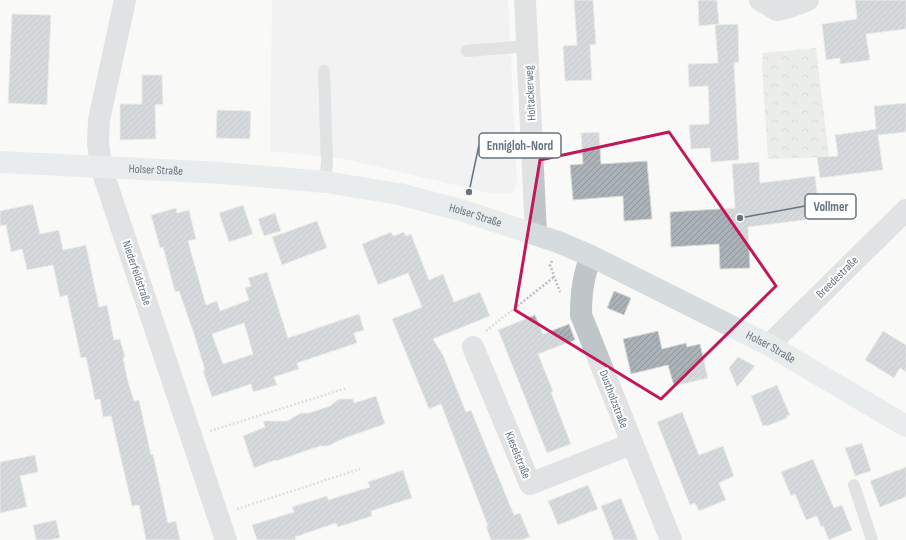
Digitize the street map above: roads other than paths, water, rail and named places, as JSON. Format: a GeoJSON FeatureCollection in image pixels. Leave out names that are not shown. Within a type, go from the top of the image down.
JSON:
{"type":"FeatureCollection","features":[{"type":"Feature","properties":{"kind":"main road","name":"Holser Straße"},"geometry":{"type":"LineString","coordinates":[[0,162],[222,172],[325,182],[414,198],[464,211],[536,234],[591,256],[769,345],[906,426]]}},
{"type":"Feature","properties":{"kind":"street","name":"Niederfeldstraße"},"geometry":{"type":"LineString","coordinates":[[125,0],[99,120],[98,142],[101,167],[226,540]]}},
{"type":"Feature","properties":{"kind":"street","name":"Holtackerweg"},"geometry":{"type":"LineString","coordinates":[[525,0],[536,234]]}},
{"type":"Feature","properties":{"kind":"street"},"geometry":{"type":"LineString","coordinates":[[760,0],[777,10],[808,0]]}},
{"type":"Feature","properties":{"kind":"street","name":"Breedestraße"},"geometry":{"type":"LineString","coordinates":[[769,345],[906,210]]}},
{"type":"Feature","properties":{"kind":"street","name":"Dustholzstraße"},"geometry":{"type":"LineString","coordinates":[[591,256],[584,275],[581,296],[581,315],[671,540]]}},
{"type":"Feature","properties":{"kind":"street","name":"Kieselstraße"},"geometry":{"type":"LineString","coordinates":[[473,347],[530,484],[632,444]]}},
{"type":"Feature","properties":{"kind":"lane"},"geometry":{"type":"LineString","coordinates":[[467,51],[528,46]]}},
{"type":"Feature","properties":{"kind":"lane"},"geometry":{"type":"LineString","coordinates":[[324,71],[327,163],[325,182]]}},
{"type":"Feature","properties":{"kind":"lane"},"geometry":{"type":"LineString","coordinates":[[854,485],[872,540]]}},
{"type":"Feature","properties":{"kind":"place","name":"Ennigloh-Nord"},"geometry":{"type":"Point","coordinates":[469,192]}},
{"type":"Feature","properties":{"kind":"place","name":"Vollmer"},"geometry":{"type":"Point","coordinates":[740,218]}}]}
